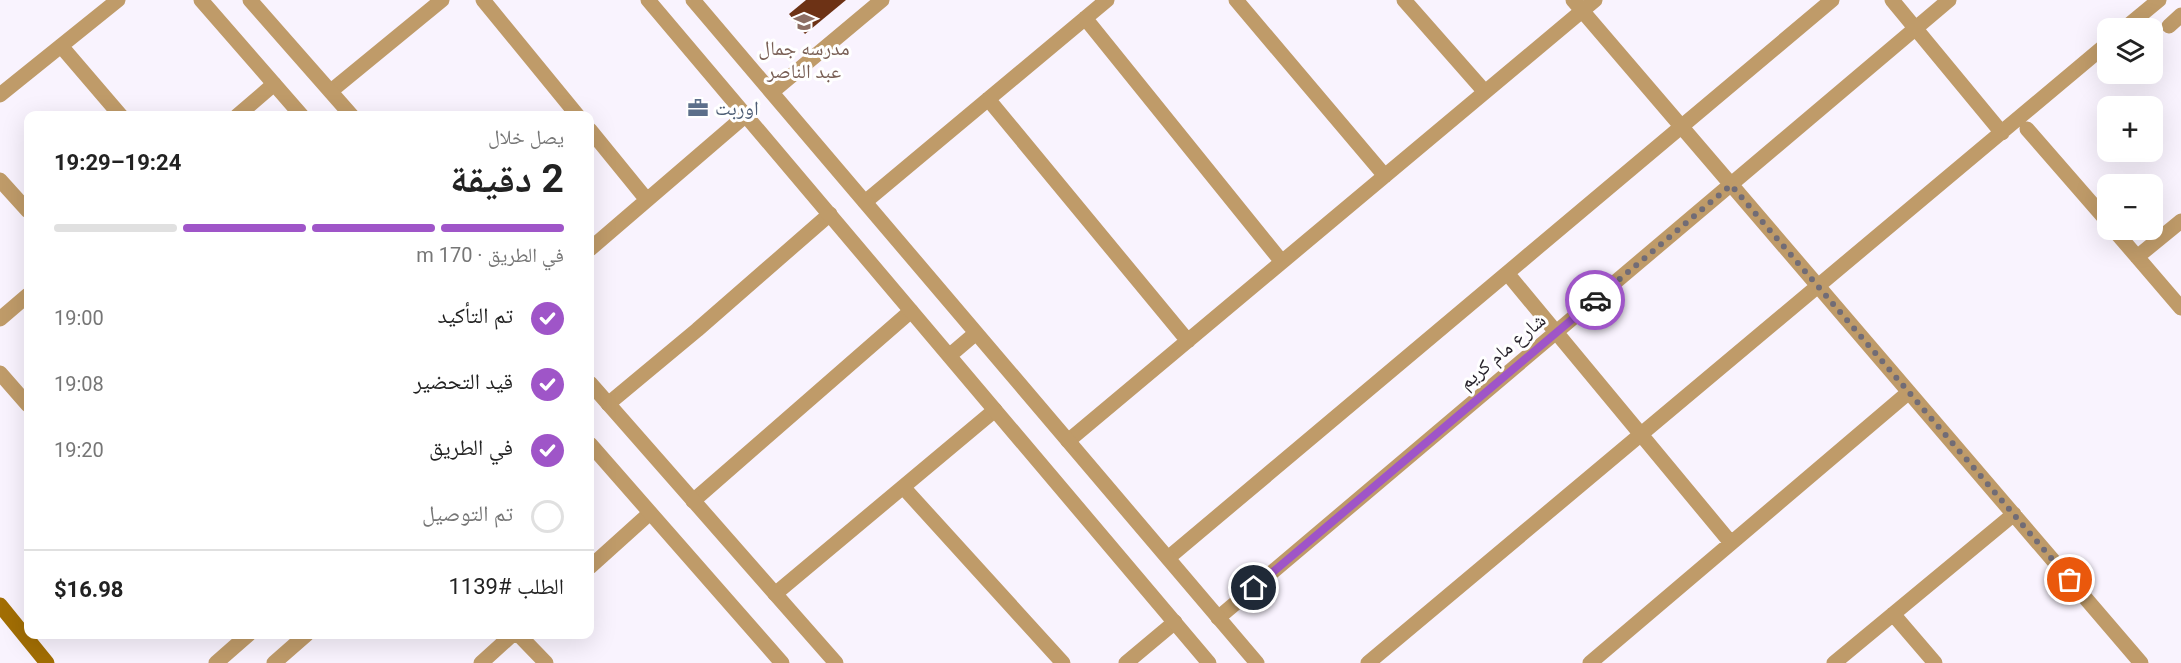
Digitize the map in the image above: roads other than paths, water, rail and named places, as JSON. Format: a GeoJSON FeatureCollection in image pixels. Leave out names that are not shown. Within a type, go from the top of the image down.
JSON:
{"type":"FeatureCollection","features":[{"type":"Feature","properties":{"kind":"main road"},"geometry":{"type":"LineString","coordinates":[[0,605],[24,635]]}},
{"type":"Feature","properties":{"kind":"main road"},"geometry":{"type":"LineString","coordinates":[[27,639],[46,663]]}},
{"type":"Feature","properties":{"kind":"street"},"geometry":{"type":"LineString","coordinates":[[0,95],[118,0]]}},
{"type":"Feature","properties":{"kind":"street"},"geometry":{"type":"LineString","coordinates":[[202,0],[298,111]]}},
{"type":"Feature","properties":{"kind":"street"},"geometry":{"type":"LineString","coordinates":[[250,0],[348,111]]}},
{"type":"Feature","properties":{"kind":"street"},"geometry":{"type":"LineString","coordinates":[[483,0],[574,111]]}},
{"type":"Feature","properties":{"kind":"street"},"geometry":{"type":"LineString","coordinates":[[648,0],[1209,663]]}},
{"type":"Feature","properties":{"kind":"street"},"geometry":{"type":"LineString","coordinates":[[693,0],[1257,663]]}},
{"type":"Feature","properties":{"kind":"street"},"geometry":{"type":"LineString","coordinates":[[772,92],[882,0]]}},
{"type":"Feature","properties":{"kind":"street"},"geometry":{"type":"LineString","coordinates":[[865,202],[1107,0]]}},
{"type":"Feature","properties":{"kind":"street"},"geometry":{"type":"LineString","coordinates":[[1236,0],[1385,176]]}},
{"type":"Feature","properties":{"kind":"street"},"geometry":{"type":"LineString","coordinates":[[1404,0],[1485,92]]}},
{"type":"Feature","properties":{"kind":"street"},"geometry":{"type":"LineString","coordinates":[[1068,441],[1485,92],[1577,5],[1595,0]]}},
{"type":"Feature","properties":{"kind":"street"},"geometry":{"type":"LineString","coordinates":[[1168,558],[1832,0]]}},
{"type":"Feature","properties":{"kind":"street"},"geometry":{"type":"LineString","coordinates":[[1892,0],[2002,133]]}},
{"type":"Feature","properties":{"kind":"street","name":"شارع مام كريم"},"geometry":{"type":"LineString","coordinates":[[1218,618],[1949,0]]}},
{"type":"Feature","properties":{"kind":"street"},"geometry":{"type":"LineString","coordinates":[[2137,18],[2159,0]]}},
{"type":"Feature","properties":{"kind":"street"},"geometry":{"type":"LineString","coordinates":[[331,91],[438,1]]}},
{"type":"Feature","properties":{"kind":"street"},"geometry":{"type":"LineString","coordinates":[[1577,5],[2141,663]]}},
{"type":"Feature","properties":{"kind":"street"},"geometry":{"type":"LineString","coordinates":[[2169,26],[2181,15]]}},
{"type":"Feature","properties":{"kind":"street"},"geometry":{"type":"LineString","coordinates":[[1085,18],[1282,262]]}},
{"type":"Feature","properties":{"kind":"street"},"geometry":{"type":"LineString","coordinates":[[61,46],[117,111]]}},
{"type":"Feature","properties":{"kind":"street"},"geometry":{"type":"LineString","coordinates":[[1368,663],[2097,52]]}},
{"type":"Feature","properties":{"kind":"street"},"geometry":{"type":"LineString","coordinates":[[243,111],[274,84]]}},
{"type":"Feature","properties":{"kind":"street"},"geometry":{"type":"LineString","coordinates":[[988,99],[1188,341]]}},
{"type":"Feature","properties":{"kind":"street"},"geometry":{"type":"LineString","coordinates":[[594,246],[746,115]]}},
{"type":"Feature","properties":{"kind":"street"},"geometry":{"type":"LineString","coordinates":[[2027,129],[2097,209]]}},
{"type":"Feature","properties":{"kind":"street"},"geometry":{"type":"LineString","coordinates":[[594,135],[647,200]]}},
{"type":"Feature","properties":{"kind":"street"},"geometry":{"type":"LineString","coordinates":[[0,180],[24,207]]}},
{"type":"Feature","properties":{"kind":"street"},"geometry":{"type":"LineString","coordinates":[[608,404],[830,214]]}},
{"type":"Feature","properties":{"kind":"street"},"geometry":{"type":"LineString","coordinates":[[2137,257],[2181,221]]}},
{"type":"Feature","properties":{"kind":"street"},"geometry":{"type":"LineString","coordinates":[[2123,240],[2181,308]]}},
{"type":"Feature","properties":{"kind":"street"},"geometry":{"type":"LineString","coordinates":[[1507,273],[1731,543]]}},
{"type":"Feature","properties":{"kind":"street"},"geometry":{"type":"LineString","coordinates":[[0,319],[24,298]]}},
{"type":"Feature","properties":{"kind":"street"},"geometry":{"type":"LineString","coordinates":[[693,501],[911,311]]}},
{"type":"Feature","properties":{"kind":"street"},"geometry":{"type":"LineString","coordinates":[[949,356],[976,333]]}},
{"type":"Feature","properties":{"kind":"street"},"geometry":{"type":"LineString","coordinates":[[0,373],[24,400]]}},
{"type":"Feature","properties":{"kind":"street"},"geometry":{"type":"LineString","coordinates":[[594,388],[836,663]]}},
{"type":"Feature","properties":{"kind":"street"},"geometry":{"type":"LineString","coordinates":[[1590,663],[1909,393]]}},
{"type":"Feature","properties":{"kind":"street"},"geometry":{"type":"LineString","coordinates":[[775,594],[995,410]]}},
{"type":"Feature","properties":{"kind":"street"},"geometry":{"type":"LineString","coordinates":[[594,449],[782,663]]}},
{"type":"Feature","properties":{"kind":"street"},"geometry":{"type":"LineString","coordinates":[[903,487],[1063,663]]}},
{"type":"Feature","properties":{"kind":"street"},"geometry":{"type":"LineString","coordinates":[[594,563],[650,513]]}},
{"type":"Feature","properties":{"kind":"street"},"geometry":{"type":"LineString","coordinates":[[1834,663],[2014,514]]}},
{"type":"Feature","properties":{"kind":"street"},"geometry":{"type":"LineString","coordinates":[[1893,614],[1935,663]]}},
{"type":"Feature","properties":{"kind":"street"},"geometry":{"type":"LineString","coordinates":[[1126,663],[1174,622]]}},
{"type":"Feature","properties":{"kind":"street"},"geometry":{"type":"LineString","coordinates":[[216,663],[238,639]]}},
{"type":"Feature","properties":{"kind":"street"},"geometry":{"type":"LineString","coordinates":[[277,662],[302,639]]}},
{"type":"Feature","properties":{"kind":"street"},"geometry":{"type":"LineString","coordinates":[[482,663],[508,639]]}},
{"type":"Feature","properties":{"kind":"street"},"geometry":{"type":"LineString","coordinates":[[523,639],[546,663]]}},
{"type":"Feature","properties":{"kind":"place","name":"مدرسه جمال عبد الناصر"},"geometry":{"type":"Point","coordinates":[804,22]}},
{"type":"Feature","properties":{"kind":"place","name":"اوربت"},"geometry":{"type":"Point","coordinates":[698,108]}}]}
